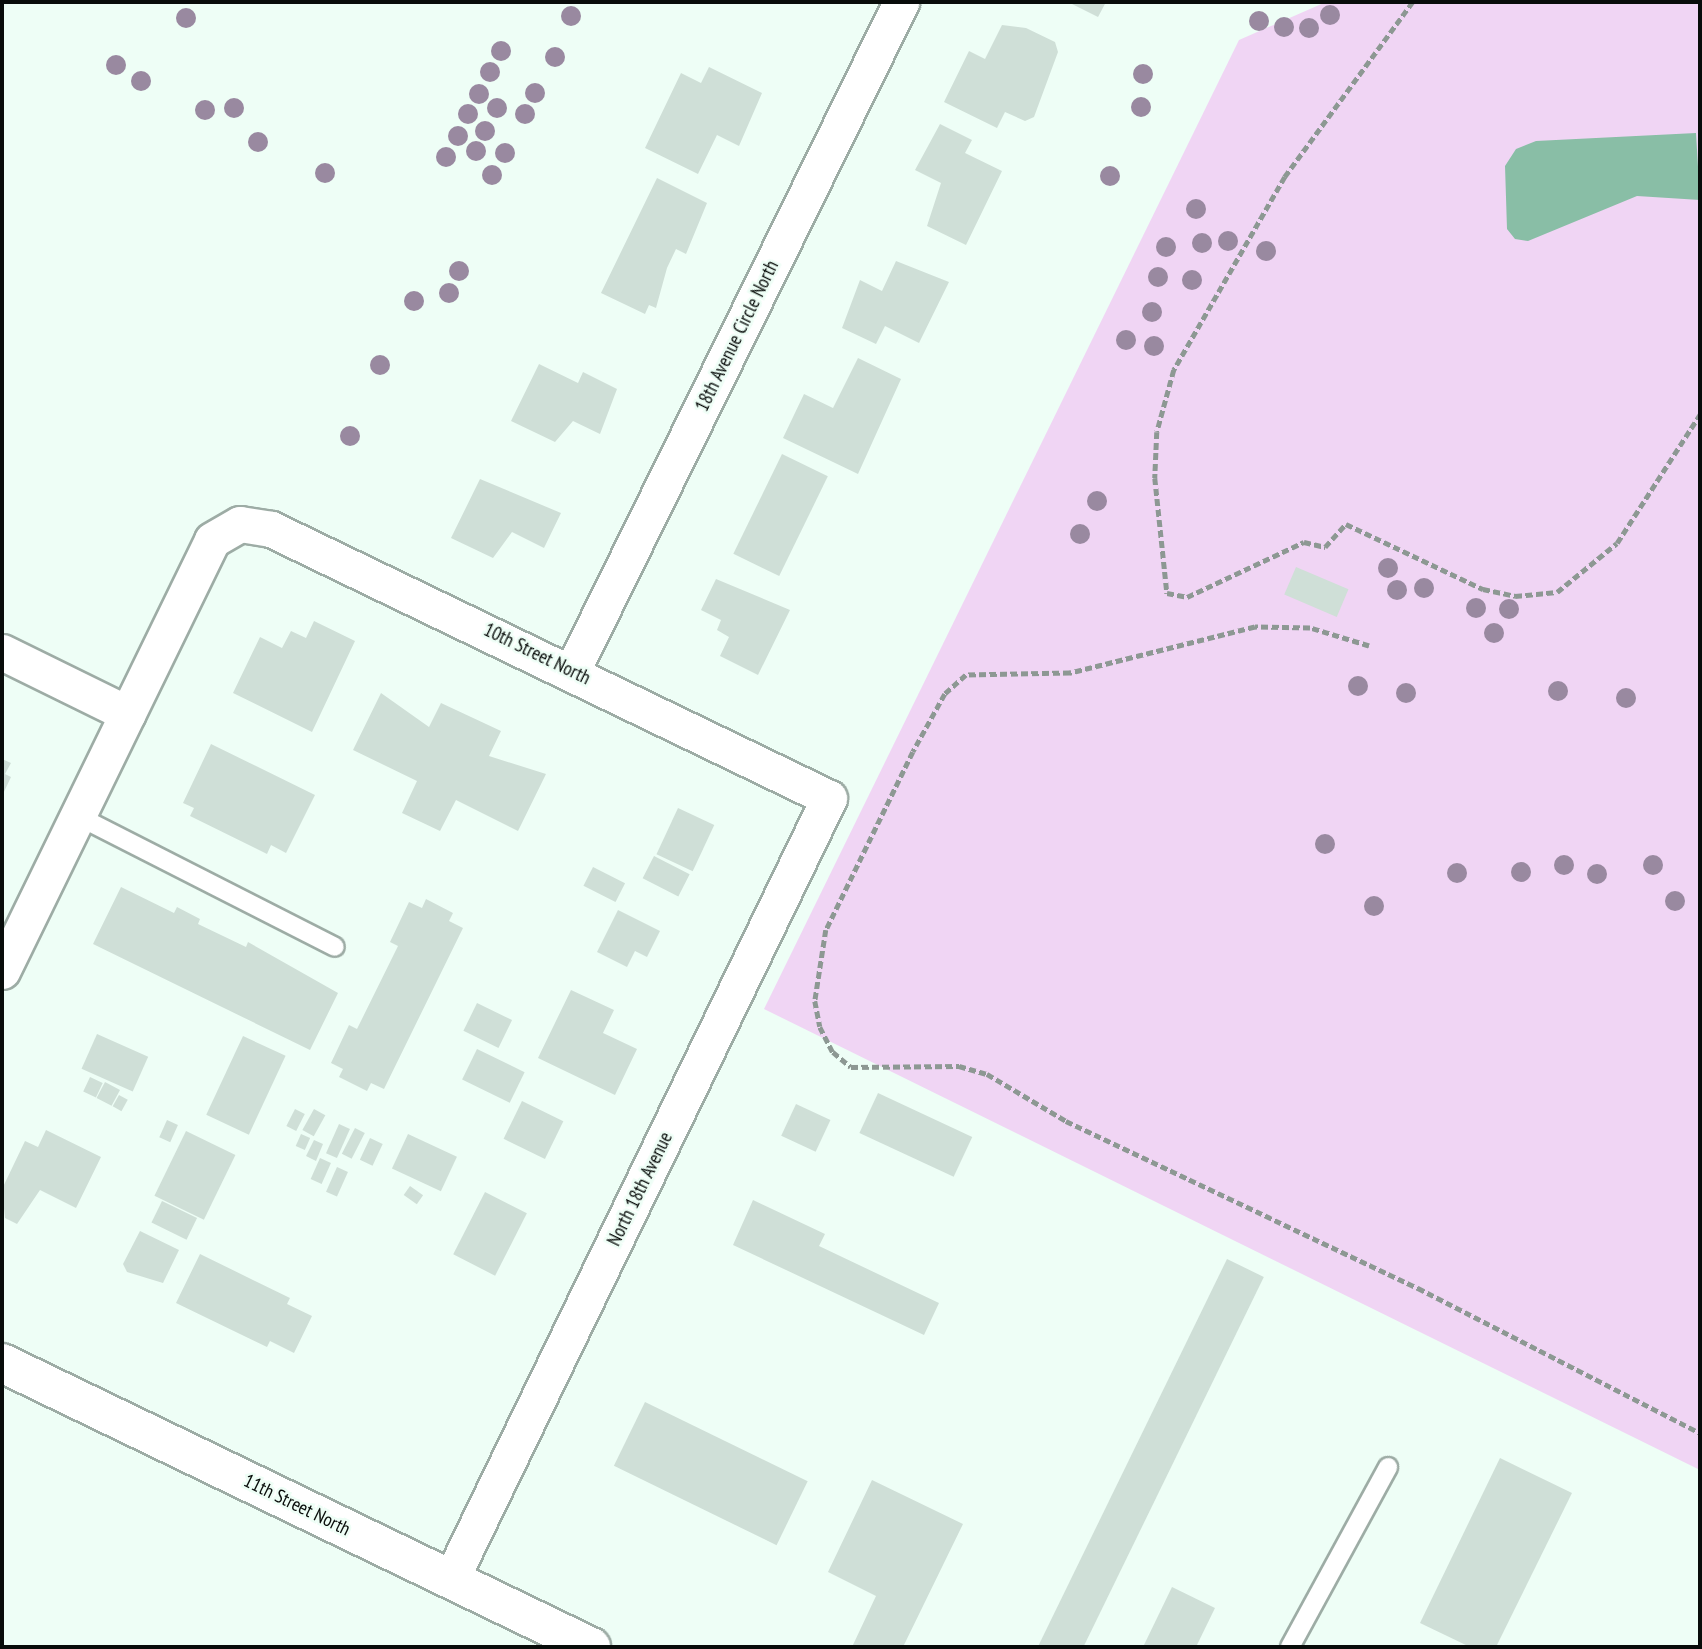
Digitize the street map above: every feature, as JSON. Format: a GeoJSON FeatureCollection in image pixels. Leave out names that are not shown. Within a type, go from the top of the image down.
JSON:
{"type":"FeatureCollection","features":[{"type":"Feature","properties":{"kind":"street","name":"18th Avenue Circle North"},"geometry":{"type":"LineString","coordinates":[[572,671],[901,2]]}},
{"type":"Feature","properties":{"kind":"street","name":"10th Street North"},"geometry":{"type":"LineString","coordinates":[[128,714],[212,540],[240,524],[271,528],[572,671],[829,798]]}},
{"type":"Feature","properties":{"kind":"street"},"geometry":{"type":"LineString","coordinates":[[2,652],[128,714],[2,971]]}},
{"type":"Feature","properties":{"kind":"street","name":"North 18th Avenue"},"geometry":{"type":"LineString","coordinates":[[451,1579],[829,798]]}},
{"type":"Feature","properties":{"kind":"street","name":"11th Street North"},"geometry":{"type":"LineString","coordinates":[[2,1363],[584,1646]]}},
{"type":"Feature","properties":{"kind":"lane"},"geometry":{"type":"LineString","coordinates":[[78,816],[335,947]]}},
{"type":"Feature","properties":{"kind":"lane"},"geometry":{"type":"LineString","coordinates":[[1290,1647],[1388,1467]]}},
{"type":"Feature","properties":{"kind":"path"},"geometry":{"type":"LineString","coordinates":[[1413,2],[1285,177],[1174,370],[1157,432],[1155,478],[1167,593],[1187,597],[1296,545],[1325,547],[1346,524],[1483,589],[1515,596],[1557,592],[1617,543],[1700,414]]}},
{"type":"Feature","properties":{"kind":"path"},"geometry":{"type":"LineString","coordinates":[[1369,646],[1310,628],[1255,628],[1070,673],[966,675],[945,694],[913,752],[826,930],[815,1002],[820,1027],[833,1052],[851,1068],[959,1066],[987,1074],[1066,1121],[1406,1282],[1700,1433]]}},
{"type":"Feature","properties":{"kind":"shaded area"},"geometry":{"type":"Polygon","coordinates":[[[1326,2],[1700,2],[1700,1470],[764,1009],[1239,40],[1326,2]]]}},
{"type":"Feature","properties":{"kind":"shaded area"},"geometry":{"type":"Polygon","coordinates":[[[1696,133],[1700,200],[1637,196],[1528,241],[1515,239],[1507,229],[1505,166],[1516,149],[1536,141],[1696,133]]]}},
{"type":"Feature","properties":{"kind":"building"},"geometry":{"type":"Polygon","coordinates":[[[1068,2],[1106,2],[1098,17],[1068,2]]]}},
{"type":"Feature","properties":{"kind":"building"},"geometry":{"type":"Polygon","coordinates":[[[1002,25],[1026,28],[1055,42],[1058,52],[1034,117],[1025,121],[1005,112],[997,128],[944,102],[969,51],[985,59],[1002,25]]]}},
{"type":"Feature","properties":{"kind":"building"},"geometry":{"type":"Polygon","coordinates":[[[709,67],[762,93],[739,146],[717,135],[698,174],[645,148],[681,73],[701,83],[709,67]]]}},
{"type":"Feature","properties":{"kind":"building"},"geometry":{"type":"Polygon","coordinates":[[[940,124],[972,140],[965,153],[1002,171],[966,245],[927,226],[941,183],[915,170],[940,124]]]}},
{"type":"Feature","properties":{"kind":"building"},"geometry":{"type":"Polygon","coordinates":[[[657,178],[707,203],[686,254],[676,249],[667,268],[656,308],[649,305],[645,314],[601,293],[657,178]]]}},
{"type":"Feature","properties":{"kind":"building"},"geometry":{"type":"Polygon","coordinates":[[[896,261],[949,282],[919,343],[885,326],[876,344],[842,328],[860,280],[882,291],[896,261]]]}},
{"type":"Feature","properties":{"kind":"building"},"geometry":{"type":"Polygon","coordinates":[[[858,358],[901,379],[858,474],[783,438],[804,394],[833,408],[858,358]]]}},
{"type":"Feature","properties":{"kind":"building"},"geometry":{"type":"Polygon","coordinates":[[[539,364],[578,383],[583,372],[617,389],[600,434],[573,421],[555,442],[511,421],[539,364]]]}},
{"type":"Feature","properties":{"kind":"building"},"geometry":{"type":"Polygon","coordinates":[[[782,454],[828,476],[779,576],[733,554],[782,454]]]}},
{"type":"Feature","properties":{"kind":"building"},"geometry":{"type":"Polygon","coordinates":[[[480,479],[561,513],[544,548],[512,532],[493,558],[451,538],[480,479]]]}},
{"type":"Feature","properties":{"kind":"building"},"geometry":{"type":"Polygon","coordinates":[[[1296,567],[1348,589],[1337,617],[1284,595],[1296,567]]]}},
{"type":"Feature","properties":{"kind":"building"},"geometry":{"type":"Polygon","coordinates":[[[716,579],[790,610],[758,675],[720,656],[729,637],[717,630],[721,620],[701,610],[716,579]]]}},
{"type":"Feature","properties":{"kind":"building"},"geometry":{"type":"Polygon","coordinates":[[[314,621],[355,641],[312,732],[233,693],[260,637],[282,648],[291,631],[306,638],[314,621]]]}},
{"type":"Feature","properties":{"kind":"building"},"geometry":{"type":"Polygon","coordinates":[[[381,693],[429,727],[441,703],[501,731],[489,756],[546,774],[518,831],[456,800],[440,831],[402,813],[417,781],[353,750],[381,693]]]}},
{"type":"Feature","properties":{"kind":"building"},"geometry":{"type":"Polygon","coordinates":[[[211,744],[315,795],[286,853],[271,845],[267,854],[190,816],[194,808],[183,803],[211,744]]]}},
{"type":"Feature","properties":{"kind":"building"},"geometry":{"type":"Polygon","coordinates":[[[2,759],[11,763],[5,774],[11,777],[2,796],[2,759]]]}},
{"type":"Feature","properties":{"kind":"building"},"geometry":{"type":"Polygon","coordinates":[[[678,808],[714,825],[693,871],[656,854],[678,808]]]}},
{"type":"Feature","properties":{"kind":"building"},"geometry":{"type":"Polygon","coordinates":[[[654,856],[690,874],[678,896],[643,878],[654,856]]]}},
{"type":"Feature","properties":{"kind":"building"},"geometry":{"type":"Polygon","coordinates":[[[593,867],[625,883],[616,902],[583,886],[593,867]]]}},
{"type":"Feature","properties":{"kind":"building"},"geometry":{"type":"Polygon","coordinates":[[[121,887],[174,913],[177,907],[200,919],[198,924],[246,947],[248,942],[338,993],[310,1050],[93,944],[121,887]]]}},
{"type":"Feature","properties":{"kind":"building"},"geometry":{"type":"Polygon","coordinates":[[[426,899],[453,913],[449,921],[463,928],[384,1089],[371,1083],[367,1091],[339,1077],[343,1069],[331,1063],[349,1025],[357,1029],[398,946],[390,942],[409,902],[422,908],[426,899]]]}},
{"type":"Feature","properties":{"kind":"building"},"geometry":{"type":"Polygon","coordinates":[[[618,910],[660,931],[647,957],[635,951],[627,967],[597,952],[618,910]]]}},
{"type":"Feature","properties":{"kind":"building"},"geometry":{"type":"Polygon","coordinates":[[[571,990],[614,1010],[603,1033],[637,1049],[615,1095],[538,1058],[571,990]]]}},
{"type":"Feature","properties":{"kind":"building"},"geometry":{"type":"Polygon","coordinates":[[[477,1003],[512,1020],[498,1048],[463,1031],[477,1003]]]}},
{"type":"Feature","properties":{"kind":"building"},"geometry":{"type":"Polygon","coordinates":[[[97,1034],[148,1057],[133,1091],[82,1069],[97,1034]]]}},
{"type":"Feature","properties":{"kind":"building"},"geometry":{"type":"Polygon","coordinates":[[[243,1036],[286,1056],[249,1135],[206,1115],[243,1036]]]}},
{"type":"Feature","properties":{"kind":"building"},"geometry":{"type":"Polygon","coordinates":[[[477,1049],[525,1072],[510,1103],[462,1080],[477,1049]]]}},
{"type":"Feature","properties":{"kind":"building"},"geometry":{"type":"Polygon","coordinates":[[[90,1077],[103,1083],[96,1097],[83,1092],[90,1077]]]}},
{"type":"Feature","properties":{"kind":"building"},"geometry":{"type":"Polygon","coordinates":[[[105,1082],[120,1090],[112,1106],[97,1098],[105,1082]]]}},
{"type":"Feature","properties":{"kind":"building"},"geometry":{"type":"Polygon","coordinates":[[[878,1093],[972,1137],[954,1177],[859,1133],[878,1093]]]}},
{"type":"Feature","properties":{"kind":"building"},"geometry":{"type":"Polygon","coordinates":[[[119,1095],[128,1100],[121,1111],[113,1106],[119,1095]]]}},
{"type":"Feature","properties":{"kind":"building"},"geometry":{"type":"Polygon","coordinates":[[[522,1101],[563,1121],[545,1159],[504,1139],[522,1101]]]}},
{"type":"Feature","properties":{"kind":"building"},"geometry":{"type":"Polygon","coordinates":[[[796,1104],[830,1120],[816,1152],[781,1136],[796,1104]]]}},
{"type":"Feature","properties":{"kind":"building"},"geometry":{"type":"Polygon","coordinates":[[[295,1109],[305,1114],[296,1131],[286,1126],[295,1109]]]}},
{"type":"Feature","properties":{"kind":"building"},"geometry":{"type":"Polygon","coordinates":[[[314,1109],[325,1115],[314,1136],[302,1130],[314,1109]]]}},
{"type":"Feature","properties":{"kind":"building"},"geometry":{"type":"Polygon","coordinates":[[[167,1120],[178,1125],[170,1142],[159,1137],[167,1120]]]}},
{"type":"Feature","properties":{"kind":"building"},"geometry":{"type":"Polygon","coordinates":[[[339,1124],[350,1129],[337,1158],[326,1153],[339,1124]]]}},
{"type":"Feature","properties":{"kind":"building"},"geometry":{"type":"Polygon","coordinates":[[[355,1128],[365,1133],[352,1159],[342,1154],[355,1128]]]}},
{"type":"Feature","properties":{"kind":"building"},"geometry":{"type":"Polygon","coordinates":[[[46,1130],[101,1157],[76,1208],[40,1190],[17,1224],[5,1218],[2,1189],[25,1141],[38,1147],[46,1130]]]}},
{"type":"Feature","properties":{"kind":"building"},"geometry":{"type":"Polygon","coordinates":[[[186,1131],[235,1155],[204,1220],[154,1196],[186,1131]]]}},
{"type":"Feature","properties":{"kind":"building"},"geometry":{"type":"Polygon","coordinates":[[[301,1134],[310,1138],[305,1150],[296,1146],[301,1134]]]}},
{"type":"Feature","properties":{"kind":"building"},"geometry":{"type":"Polygon","coordinates":[[[408,1134],[457,1157],[441,1191],[392,1168],[408,1134]]]}},
{"type":"Feature","properties":{"kind":"building"},"geometry":{"type":"Polygon","coordinates":[[[370,1138],[383,1144],[373,1166],[360,1160],[370,1138]]]}},
{"type":"Feature","properties":{"kind":"building"},"geometry":{"type":"Polygon","coordinates":[[[314,1140],[323,1144],[316,1161],[306,1156],[314,1140]]]}},
{"type":"Feature","properties":{"kind":"building"},"geometry":{"type":"Polygon","coordinates":[[[320,1158],[331,1163],[322,1184],[311,1179],[320,1158]]]}},
{"type":"Feature","properties":{"kind":"building"},"geometry":{"type":"Polygon","coordinates":[[[337,1167],[348,1172],[337,1197],[326,1192],[337,1167]]]}},
{"type":"Feature","properties":{"kind":"building"},"geometry":{"type":"Polygon","coordinates":[[[410,1186],[423,1195],[417,1204],[404,1195],[410,1186]]]}},
{"type":"Feature","properties":{"kind":"building"},"geometry":{"type":"Polygon","coordinates":[[[485,1192],[527,1213],[495,1276],[453,1254],[485,1192]]]}},
{"type":"Feature","properties":{"kind":"building"},"geometry":{"type":"Polygon","coordinates":[[[753,1200],[825,1234],[819,1246],[939,1303],[924,1335],[733,1245],[753,1200]]]}},
{"type":"Feature","properties":{"kind":"building"},"geometry":{"type":"Polygon","coordinates":[[[162,1201],[197,1218],[187,1240],[151,1223],[162,1201]]]}},
{"type":"Feature","properties":{"kind":"building"},"geometry":{"type":"Polygon","coordinates":[[[140,1231],[179,1250],[163,1283],[127,1272],[123,1264],[140,1231]]]}},
{"type":"Feature","properties":{"kind":"building"},"geometry":{"type":"Polygon","coordinates":[[[200,1254],[290,1298],[287,1304],[312,1316],[294,1353],[270,1341],[267,1347],[176,1303],[200,1254]]]}},
{"type":"Feature","properties":{"kind":"building"},"geometry":{"type":"Polygon","coordinates":[[[1227,1259],[1264,1277],[1083,1647],[1038,1647],[1227,1259]]]}},
{"type":"Feature","properties":{"kind":"building"},"geometry":{"type":"Polygon","coordinates":[[[645,1402],[808,1481],[777,1545],[614,1466],[645,1402]]]}},
{"type":"Feature","properties":{"kind":"building"},"geometry":{"type":"Polygon","coordinates":[[[1500,1458],[1572,1493],[1496,1647],[1470,1647],[1420,1623],[1500,1458]]]}},
{"type":"Feature","properties":{"kind":"building"},"geometry":{"type":"Polygon","coordinates":[[[872,1480],[963,1524],[903,1647],[852,1647],[876,1596],[828,1572],[872,1480]]]}},
{"type":"Feature","properties":{"kind":"building"},"geometry":{"type":"Polygon","coordinates":[[[1172,1587],[1215,1608],[1196,1647],[1143,1647],[1172,1587]]]}}]}
